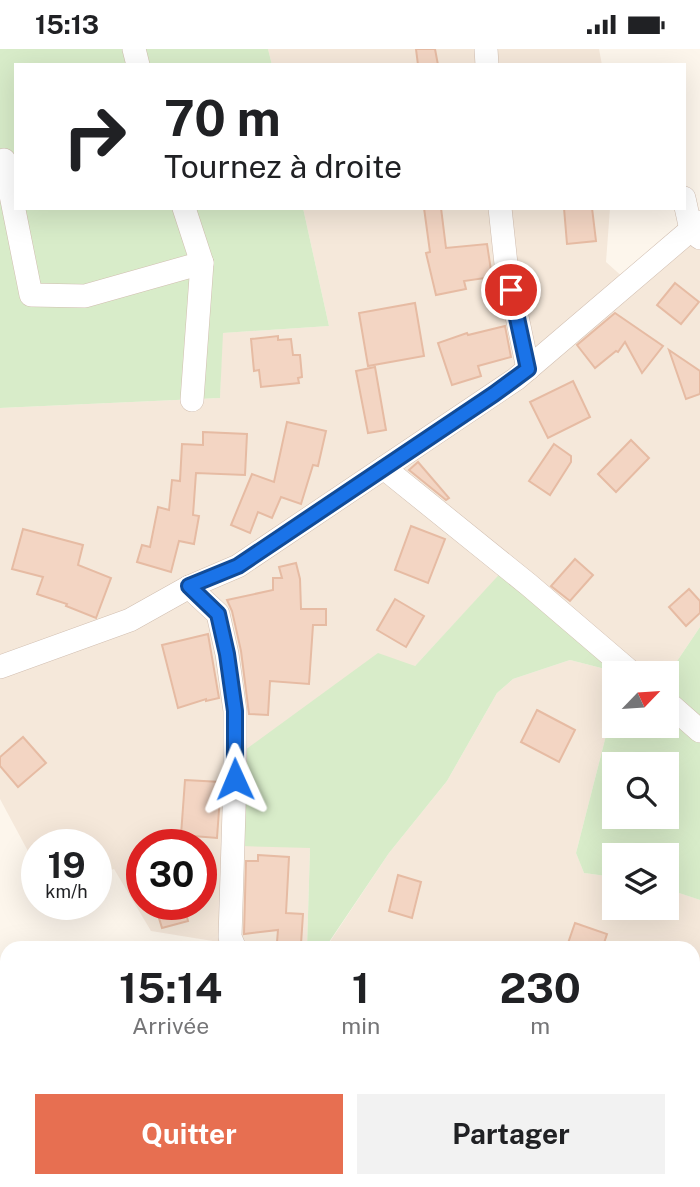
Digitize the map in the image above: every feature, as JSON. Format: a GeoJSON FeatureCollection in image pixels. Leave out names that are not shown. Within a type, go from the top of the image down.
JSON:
{"type":"FeatureCollection","features":[{"type":"Feature","properties":{"kind":"street"},"geometry":{"type":"LineString","coordinates":[[4,160],[31,295],[85,296],[202,263]]}},
{"type":"Feature","properties":{"kind":"street"},"geometry":{"type":"LineString","coordinates":[[0,667],[130,620],[189,586],[238,566],[505,387],[697,230],[686,203]]}},
{"type":"Feature","properties":{"kind":"street"},"geometry":{"type":"LineString","coordinates":[[185,210],[202,263],[192,400]]}},
{"type":"Feature","properties":{"kind":"street"},"geometry":{"type":"LineString","coordinates":[[500,210],[506,264],[528,369]]}},
{"type":"Feature","properties":{"kind":"street"},"geometry":{"type":"LineString","coordinates":[[384,468],[618,661]]}},
{"type":"Feature","properties":{"kind":"street"},"geometry":{"type":"LineString","coordinates":[[189,586],[218,614],[235,711],[232,941]]}},
{"type":"Feature","properties":{"kind":"street"},"geometry":{"type":"LineString","coordinates":[[679,713],[700,731]]}},
{"type":"Feature","properties":{"kind":"shaded area"},"geometry":{"type":"Polygon","coordinates":[[[268,49],[599,49],[602,63],[272,63],[268,49]]]}},
{"type":"Feature","properties":{"kind":"shaded area"},"geometry":{"type":"Polygon","coordinates":[[[303,210],[610,210],[606,262],[635,288],[700,234],[700,627],[677,661],[614,661],[507,567],[415,666],[310,848],[307,941],[213,941],[151,931],[144,920],[217,920],[217,829],[126,829],[126,889],[112,870],[112,829],[21,829],[21,838],[0,799],[0,408],[220,398],[222,333],[329,326],[303,210]]]}},
{"type":"Feature","properties":{"kind":"shaded area"},"geometry":{"type":"Polygon","coordinates":[[[570,660],[602,668],[602,739],[605,739],[576,853],[584,873],[602,875],[602,920],[679,920],[679,893],[700,900],[700,941],[330,941],[389,853],[447,781],[497,693],[513,679],[570,660]]]}},
{"type":"Feature","properties":{"kind":"green space"},"geometry":{"type":"Polygon","coordinates":[[[0,49],[268,49],[272,63],[14,63],[14,210],[303,210],[329,326],[223,333],[220,398],[0,408],[0,49]]]}},
{"type":"Feature","properties":{"kind":"green space"},"geometry":{"type":"Polygon","coordinates":[[[507,566],[614,661],[602,661],[602,668],[570,660],[513,679],[497,693],[447,781],[389,853],[330,941],[307,941],[310,848],[241,846],[245,750],[378,653],[415,666],[507,566]]]}},
{"type":"Feature","properties":{"kind":"green space"},"geometry":{"type":"Polygon","coordinates":[[[700,627],[700,900],[679,893],[679,843],[602,843],[602,875],[584,873],[576,853],[605,739],[679,739],[677,661],[700,627]]]}},
{"type":"Feature","properties":{"kind":"building"},"geometry":{"type":"Polygon","coordinates":[[[416,49],[435,49],[438,63],[418,63],[416,49]]]}},
{"type":"Feature","properties":{"kind":"building"},"geometry":{"type":"Polygon","coordinates":[[[424,210],[441,210],[446,248],[487,244],[492,277],[464,281],[466,289],[436,295],[426,253],[430,252],[424,210]]]}},
{"type":"Feature","properties":{"kind":"building"},"geometry":{"type":"Polygon","coordinates":[[[564,210],[592,210],[596,241],[567,244],[564,210]]]}},
{"type":"Feature","properties":{"kind":"building"},"geometry":{"type":"Polygon","coordinates":[[[675,283],[699,302],[681,324],[657,305],[675,283]]]}},
{"type":"Feature","properties":{"kind":"building"},"geometry":{"type":"Polygon","coordinates":[[[415,303],[424,356],[368,366],[359,313],[415,303]]]}},
{"type":"Feature","properties":{"kind":"building"},"geometry":{"type":"Polygon","coordinates":[[[615,313],[663,346],[642,373],[625,342],[618,352],[595,368],[577,345],[615,313]]]}},
{"type":"Feature","properties":{"kind":"building"},"geometry":{"type":"Polygon","coordinates":[[[505,326],[511,357],[478,366],[481,376],[452,385],[438,343],[467,333],[468,335],[505,326]]]}},
{"type":"Feature","properties":{"kind":"building"},"geometry":{"type":"Polygon","coordinates":[[[278,336],[278,340],[291,339],[293,355],[300,355],[302,377],[298,378],[299,383],[261,387],[259,370],[254,371],[251,339],[278,336]]]}},
{"type":"Feature","properties":{"kind":"building"},"geometry":{"type":"Polygon","coordinates":[[[669,350],[700,371],[700,394],[686,399],[669,350]]]}},
{"type":"Feature","properties":{"kind":"building"},"geometry":{"type":"Polygon","coordinates":[[[375,367],[386,430],[368,433],[356,371],[375,367]]]}},
{"type":"Feature","properties":{"kind":"building"},"geometry":{"type":"Polygon","coordinates":[[[573,381],[590,417],[548,438],[530,402],[573,381]]]}},
{"type":"Feature","properties":{"kind":"building"},"geometry":{"type":"Polygon","coordinates":[[[287,422],[326,431],[318,466],[313,465],[301,504],[281,497],[272,518],[258,512],[250,533],[231,525],[252,474],[274,482],[287,422]]]}},
{"type":"Feature","properties":{"kind":"building"},"geometry":{"type":"Polygon","coordinates":[[[203,432],[247,434],[245,475],[196,473],[193,515],[199,516],[194,544],[179,541],[171,572],[137,562],[142,545],[150,547],[158,507],[169,510],[172,480],[180,481],[182,444],[203,445],[203,432]]]}},
{"type":"Feature","properties":{"kind":"building"},"geometry":{"type":"Polygon","coordinates":[[[631,440],[649,458],[616,492],[598,474],[631,440]]]}},
{"type":"Feature","properties":{"kind":"building"},"geometry":{"type":"Polygon","coordinates":[[[554,444],[571,456],[571,462],[550,495],[529,481],[554,444]]]}},
{"type":"Feature","properties":{"kind":"building"},"geometry":{"type":"Polygon","coordinates":[[[418,462],[449,498],[446,500],[409,470],[418,462]]]}},
{"type":"Feature","properties":{"kind":"building"},"geometry":{"type":"Polygon","coordinates":[[[411,526],[445,539],[428,583],[395,570],[411,526]]]}},
{"type":"Feature","properties":{"kind":"building"},"geometry":{"type":"Polygon","coordinates":[[[23,529],[83,545],[78,565],[111,578],[96,618],[37,594],[43,577],[12,569],[23,529]]]}},
{"type":"Feature","properties":{"kind":"building"},"geometry":{"type":"Polygon","coordinates":[[[575,559],[593,575],[570,601],[551,586],[575,559]]]}},
{"type":"Feature","properties":{"kind":"building"},"geometry":{"type":"Polygon","coordinates":[[[296,563],[300,579],[301,609],[326,609],[326,625],[313,625],[309,684],[270,681],[268,715],[249,714],[241,651],[227,600],[273,590],[273,578],[282,578],[279,567],[296,563]]]}},
{"type":"Feature","properties":{"kind":"building"},"geometry":{"type":"Polygon","coordinates":[[[689,589],[700,601],[700,613],[686,626],[669,607],[689,589]]]}},
{"type":"Feature","properties":{"kind":"building"},"geometry":{"type":"Polygon","coordinates":[[[395,599],[424,616],[406,647],[377,630],[395,599]]]}},
{"type":"Feature","properties":{"kind":"building"},"geometry":{"type":"Polygon","coordinates":[[[208,634],[219,698],[206,699],[178,708],[162,645],[208,634]]]}},
{"type":"Feature","properties":{"kind":"building"},"geometry":{"type":"Polygon","coordinates":[[[537,710],[575,730],[559,762],[521,742],[537,710]]]}},
{"type":"Feature","properties":{"kind":"building"},"geometry":{"type":"Polygon","coordinates":[[[23,737],[46,763],[18,787],[0,766],[0,757],[23,737]]]}},
{"type":"Feature","properties":{"kind":"building"},"geometry":{"type":"Polygon","coordinates":[[[185,780],[221,782],[217,838],[217,829],[181,829],[185,780]]]}},
{"type":"Feature","properties":{"kind":"building"},"geometry":{"type":"Polygon","coordinates":[[[258,855],[289,857],[286,913],[303,914],[301,941],[277,941],[278,930],[244,934],[246,861],[258,861],[258,855]]]}},
{"type":"Feature","properties":{"kind":"building"},"geometry":{"type":"Polygon","coordinates":[[[398,875],[421,882],[412,918],[389,911],[398,875]]]}},
{"type":"Feature","properties":{"kind":"building"},"geometry":{"type":"Polygon","coordinates":[[[160,920],[188,920],[188,921],[162,928],[160,920]]]}},
{"type":"Feature","properties":{"kind":"building"},"geometry":{"type":"Polygon","coordinates":[[[575,923],[607,934],[605,941],[569,941],[575,923]]]}},
{"type":"Feature","properties":{"kind":"route"},"geometry":{"type":"LineString","coordinates":[[235,779],[235,711],[218,614],[189,586],[238,566],[528,369],[511,290]]}}]}
